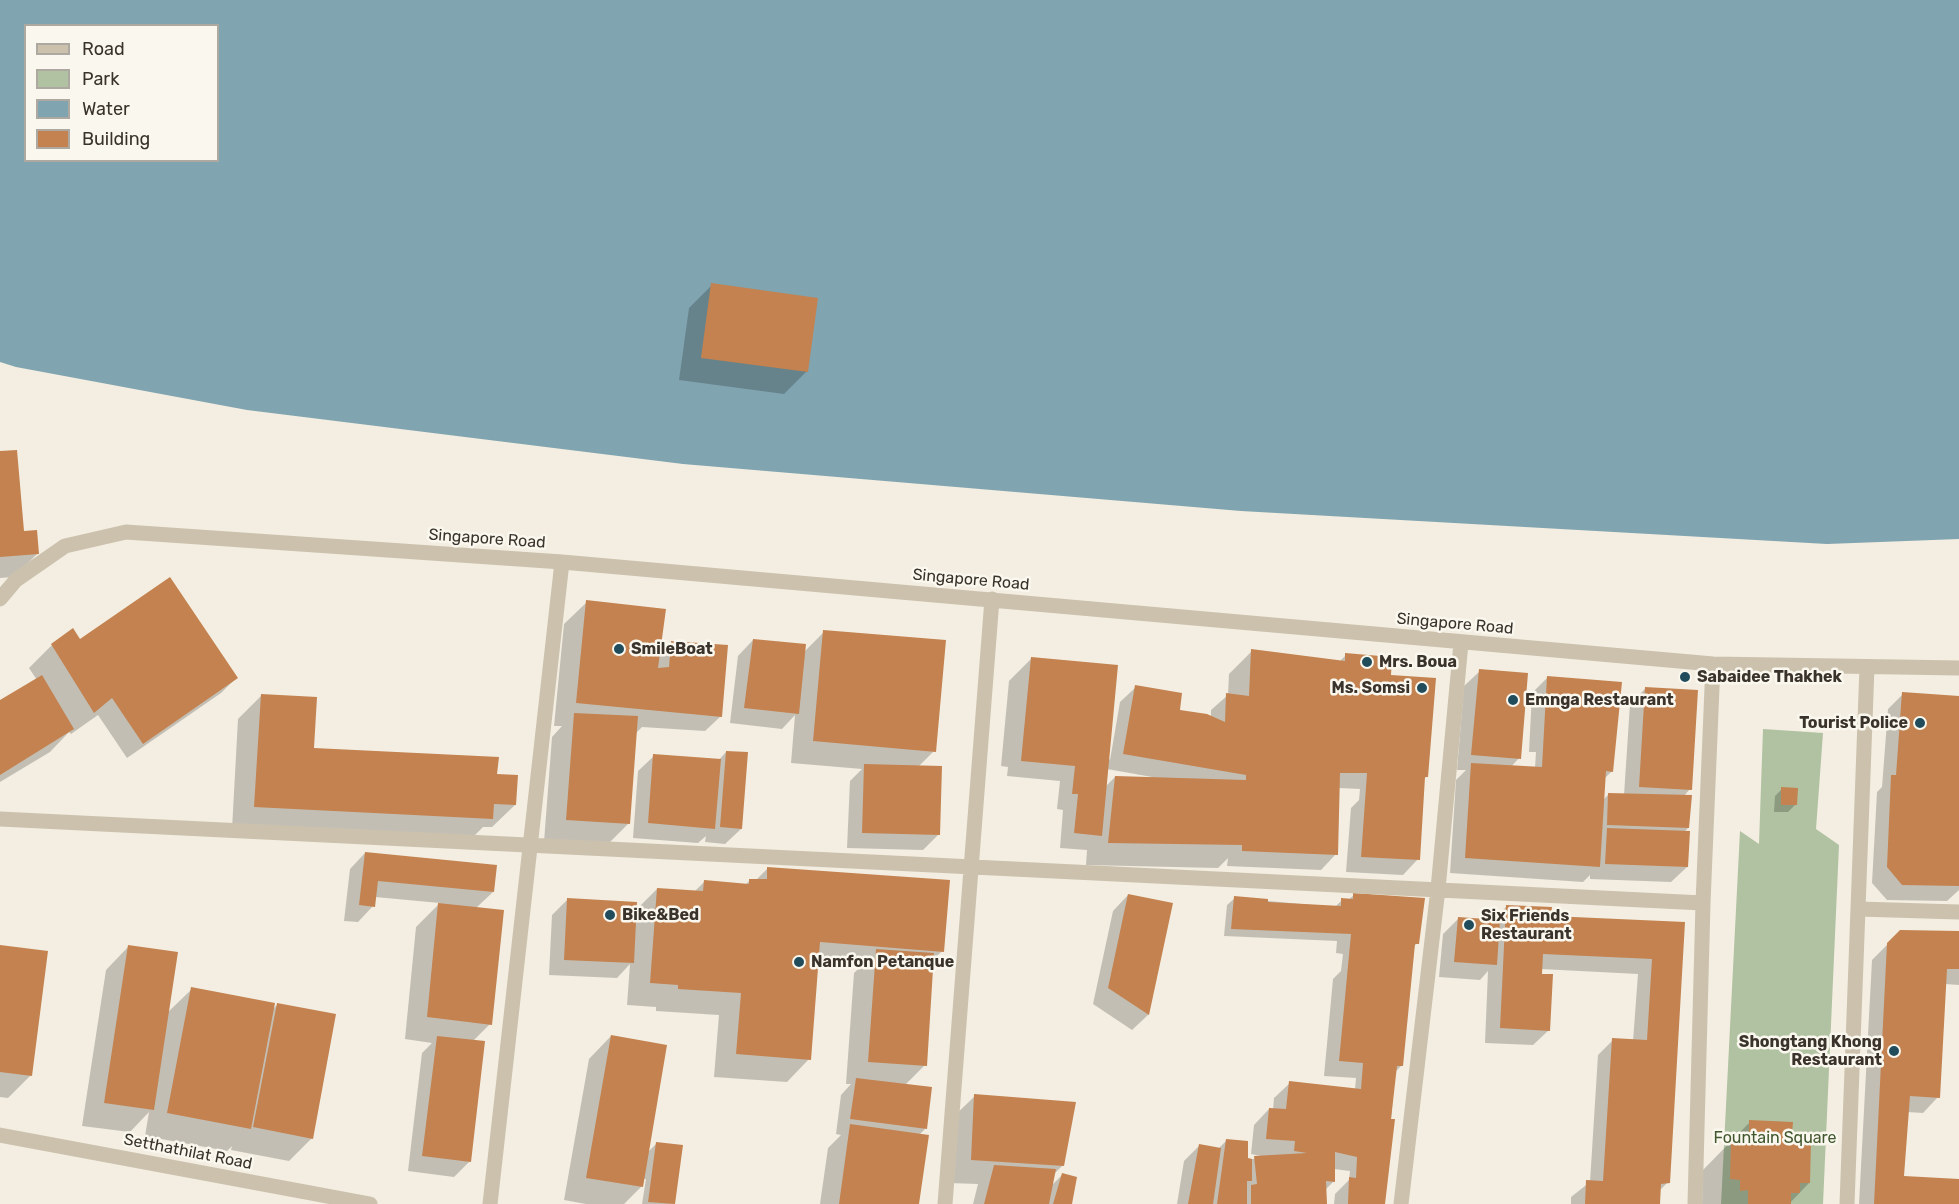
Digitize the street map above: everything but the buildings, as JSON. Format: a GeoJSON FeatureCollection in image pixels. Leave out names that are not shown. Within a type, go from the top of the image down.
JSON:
{"type":"FeatureCollection","features":[{"type":"Feature","properties":{"kind":"street","name":"Singapore Road"},"geometry":{"type":"LineString","coordinates":[[0,598],[16,580],[65,546],[126,532],[562,562],[1713,664],[1959,668]]}},
{"type":"Feature","properties":{"kind":"street"},"geometry":{"type":"LineString","coordinates":[[490,1204],[562,562]]}},
{"type":"Feature","properties":{"kind":"street"},"geometry":{"type":"LineString","coordinates":[[945,1204],[992,599]]}},
{"type":"Feature","properties":{"kind":"street"},"geometry":{"type":"LineString","coordinates":[[1401,1204],[1438,889],[1461,643]]}},
{"type":"Feature","properties":{"kind":"street"},"geometry":{"type":"LineString","coordinates":[[1695,1204],[1703,903],[1713,664]]}},
{"type":"Feature","properties":{"kind":"street"},"geometry":{"type":"LineString","coordinates":[[1848,1204],[1867,667]]}},
{"type":"Feature","properties":{"kind":"street"},"geometry":{"type":"LineString","coordinates":[[0,819],[970,865],[1703,903]]}},
{"type":"Feature","properties":{"kind":"street"},"geometry":{"type":"LineString","coordinates":[[1858,909],[1959,912]]}},
{"type":"Feature","properties":{"kind":"street","name":"Setthathilat Road"},"geometry":{"type":"LineString","coordinates":[[0,1135],[370,1204]]}},
{"type":"Feature","properties":{"kind":"green space","name":"Fountain Square"},"geometry":{"type":"Polygon","coordinates":[[[1763,729],[1823,733],[1816,829],[1839,845],[1823,1204],[1721,1204],[1740,831],[1759,844],[1763,729]]]}},
{"type":"Feature","properties":{"kind":"water"},"geometry":{"type":"Polygon","coordinates":[[[0,0],[1959,0],[1959,539],[1827,544],[1241,511],[683,464],[247,410],[16,367],[0,362],[0,0]]]}},
{"type":"Feature","properties":{"kind":"place","name":"SmileBoat"},"geometry":{"type":"Point","coordinates":[619,649]}},
{"type":"Feature","properties":{"kind":"place","name":"Mrs. Boua"},"geometry":{"type":"Point","coordinates":[1367,662]}},
{"type":"Feature","properties":{"kind":"place","name":"Sabaidee Thakhek"},"geometry":{"type":"Point","coordinates":[1685,677]}},
{"type":"Feature","properties":{"kind":"place","name":"Ms. Somsi"},"geometry":{"type":"Point","coordinates":[1422,688]}},
{"type":"Feature","properties":{"kind":"place","name":"Emnga Restaurant"},"geometry":{"type":"Point","coordinates":[1513,700]}},
{"type":"Feature","properties":{"kind":"place","name":"Tourist Police"},"geometry":{"type":"Point","coordinates":[1920,723]}},
{"type":"Feature","properties":{"kind":"place","name":"Bike&Bed"},"geometry":{"type":"Point","coordinates":[610,915]}},
{"type":"Feature","properties":{"kind":"place","name":"Six Friends Restaurant"},"geometry":{"type":"Point","coordinates":[1469,925]}},
{"type":"Feature","properties":{"kind":"place","name":"Namfon Petanque"},"geometry":{"type":"Point","coordinates":[799,962]}},
{"type":"Feature","properties":{"kind":"place","name":"Shongtang Khong Restaurant"},"geometry":{"type":"Point","coordinates":[1894,1051]}}]}
